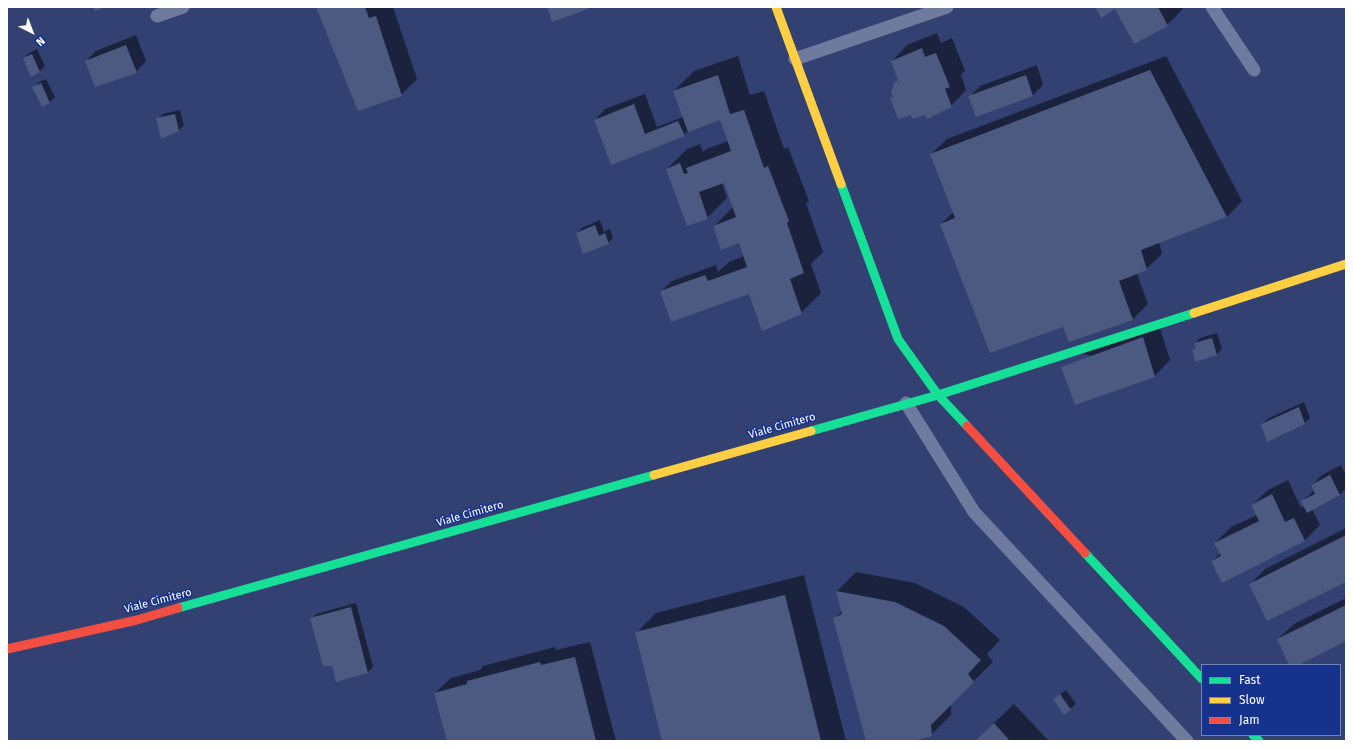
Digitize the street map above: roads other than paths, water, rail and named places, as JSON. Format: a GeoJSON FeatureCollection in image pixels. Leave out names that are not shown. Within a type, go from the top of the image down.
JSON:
{"type":"FeatureCollection","features":[{"type":"Feature","properties":{"kind":"street"},"geometry":{"type":"LineString","coordinates":[[776,7],[898,339],[938,395],[1201,678]]}},
{"type":"Feature","properties":{"kind":"street","name":"Viale Cimitero"},"geometry":{"type":"LineString","coordinates":[[7,649],[137,620],[938,395],[1346,264]]}},
{"type":"Feature","properties":{"kind":"lane"},"geometry":{"type":"LineString","coordinates":[[157,16],[183,7]]}},
{"type":"Feature","properties":{"kind":"lane"},"geometry":{"type":"LineString","coordinates":[[795,59],[947,7]]}},
{"type":"Feature","properties":{"kind":"lane"},"geometry":{"type":"LineString","coordinates":[[1212,7],[1254,70]]}},
{"type":"Feature","properties":{"kind":"lane"},"geometry":{"type":"LineString","coordinates":[[906,403],[974,512],[1187,741]]}}]}
